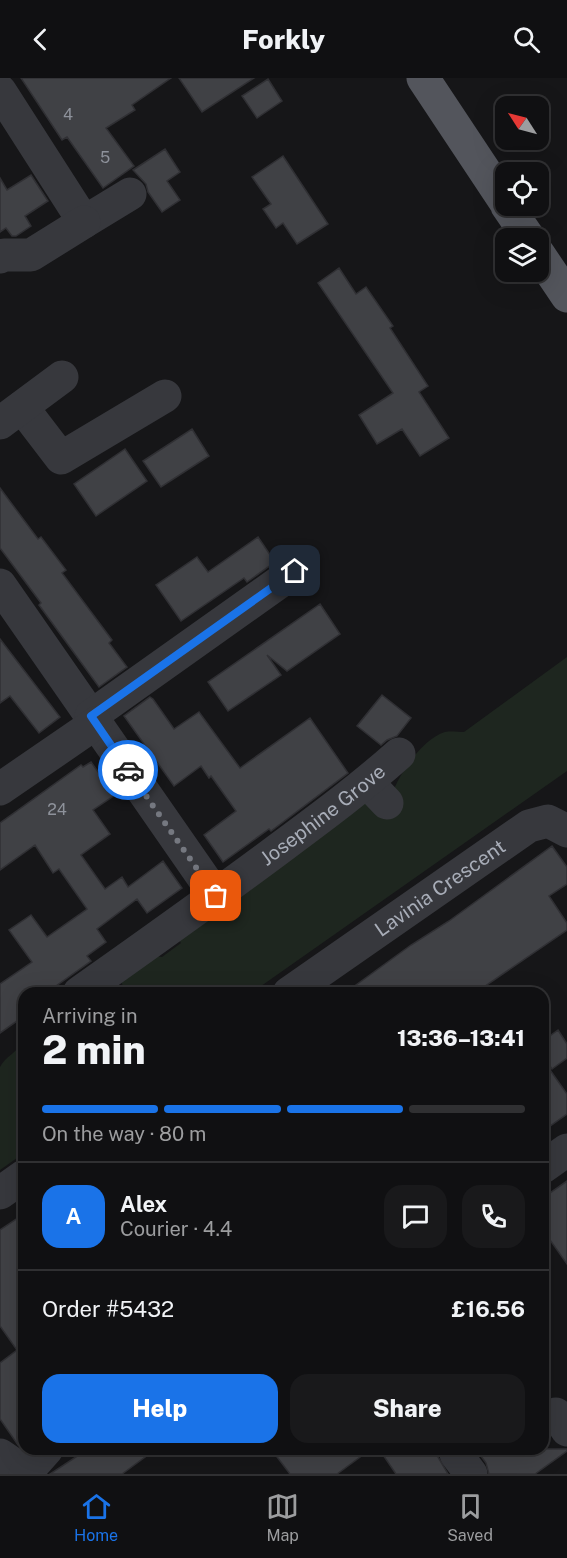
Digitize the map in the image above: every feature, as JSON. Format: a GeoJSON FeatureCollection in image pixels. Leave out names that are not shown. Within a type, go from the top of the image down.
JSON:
{"type":"FeatureCollection","features":[{"type":"Feature","properties":{"kind":"main road"},"geometry":{"type":"LineString","coordinates":[[423,78],[495,187]]}},
{"type":"Feature","properties":{"kind":"main road"},"geometry":{"type":"LineString","coordinates":[[549,269],[567,296]]}},
{"type":"Feature","properties":{"kind":"street"},"geometry":{"type":"LineString","coordinates":[[0,91],[84,222]]}},
{"type":"Feature","properties":{"kind":"street"},"geometry":{"type":"LineString","coordinates":[[16,256],[84,222],[130,194]]}},
{"type":"Feature","properties":{"kind":"street"},"geometry":{"type":"LineString","coordinates":[[62,377],[11,415],[61,458],[165,396]]}},
{"type":"Feature","properties":{"kind":"street"},"geometry":{"type":"LineString","coordinates":[[0,789],[295,571]]}},
{"type":"Feature","properties":{"kind":"street"},"geometry":{"type":"LineString","coordinates":[[0,585],[216,896]]}},
{"type":"Feature","properties":{"kind":"street","name":"Josephine Grove"},"geometry":{"type":"LineString","coordinates":[[88,987],[254,868],[377,793],[399,754]]}},
{"type":"Feature","properties":{"kind":"street","name":"Lavinia Crescent"},"geometry":{"type":"LineString","coordinates":[[311,987],[326,983],[529,826],[548,821],[567,831]]}},
{"type":"Feature","properties":{"kind":"street"},"geometry":{"type":"LineString","coordinates":[[549,1163],[567,1150]]}},
{"type":"Feature","properties":{"kind":"street"},"geometry":{"type":"LineString","coordinates":[[0,1193],[18,1180]]}},
{"type":"Feature","properties":{"kind":"shaded area"},"geometry":{"type":"Polygon","coordinates":[[[567,657],[567,771],[260,987],[123,987],[119,977],[148,955],[162,957],[181,943],[178,939],[365,802],[393,792],[407,766],[421,748],[437,735],[445,732],[464,732],[567,657]]]}},
{"type":"Feature","properties":{"kind":"shaded area"},"geometry":{"type":"Polygon","coordinates":[[[18,1048],[18,1157],[0,1170],[0,1067],[18,1048]]]}},
{"type":"Feature","properties":{"kind":"building"},"geometry":{"type":"Polygon","coordinates":[[[21,78],[171,78],[132,105],[135,110],[106,128],[134,166],[103,188],[67,137],[62,140],[21,78]]]}},
{"type":"Feature","properties":{"kind":"building"},"geometry":{"type":"Polygon","coordinates":[[[179,78],[254,78],[202,112],[179,78]]]}},
{"type":"Feature","properties":{"kind":"building"},"geometry":{"type":"Polygon","coordinates":[[[268,79],[282,101],[257,118],[242,96],[268,79]]]}},
{"type":"Feature","properties":{"kind":"building"},"geometry":{"type":"Polygon","coordinates":[[[165,149],[180,172],[167,181],[180,200],[162,212],[148,192],[146,184],[133,170],[165,149]]]}},
{"type":"Feature","properties":{"kind":"building"},"geometry":{"type":"Polygon","coordinates":[[[283,156],[328,224],[297,244],[283,223],[276,228],[263,209],[271,204],[252,177],[283,156]]]}},
{"type":"Feature","properties":{"kind":"building"},"geometry":{"type":"Polygon","coordinates":[[[31,175],[48,201],[25,216],[31,226],[16,236],[12,236],[6,228],[0,232],[0,178],[7,190],[31,175]]]}},
{"type":"Feature","properties":{"kind":"building"},"geometry":{"type":"Polygon","coordinates":[[[339,268],[356,294],[366,287],[393,326],[390,328],[428,386],[419,392],[449,438],[420,456],[402,429],[377,444],[359,415],[393,393],[318,283],[339,268]]]}},
{"type":"Feature","properties":{"kind":"building"},"geometry":{"type":"Polygon","coordinates":[[[192,429],[209,456],[161,487],[143,461],[192,429]]]}},
{"type":"Feature","properties":{"kind":"building"},"geometry":{"type":"Polygon","coordinates":[[[125,449],[147,481],[96,516],[74,484],[125,449]]]}},
{"type":"Feature","properties":{"kind":"building"},"geometry":{"type":"Polygon","coordinates":[[[0,488],[38,539],[41,537],[66,570],[62,573],[112,640],[109,643],[127,667],[99,687],[0,548],[0,488]]]}},
{"type":"Feature","properties":{"kind":"building"},"geometry":{"type":"Polygon","coordinates":[[[258,537],[275,562],[247,582],[244,578],[181,621],[156,585],[197,557],[208,572],[258,537]]]}},
{"type":"Feature","properties":{"kind":"building"},"geometry":{"type":"Polygon","coordinates":[[[320,604],[340,634],[287,671],[267,655],[281,675],[228,711],[208,682],[320,604]]]}},
{"type":"Feature","properties":{"kind":"building"},"geometry":{"type":"Polygon","coordinates":[[[0,639],[60,717],[39,733],[10,696],[0,703],[0,639]]]}},
{"type":"Feature","properties":{"kind":"building"},"geometry":{"type":"Polygon","coordinates":[[[382,695],[411,718],[397,736],[381,745],[357,726],[382,695]]]}},
{"type":"Feature","properties":{"kind":"building"},"geometry":{"type":"Polygon","coordinates":[[[150,697],[174,729],[199,712],[240,768],[310,718],[348,773],[271,831],[269,829],[223,862],[204,835],[236,811],[201,766],[174,786],[124,716],[150,697]]]}},
{"type":"Feature","properties":{"kind":"building"},"geometry":{"type":"Polygon","coordinates":[[[91,762],[115,795],[93,810],[110,834],[81,855],[105,889],[122,877],[128,887],[163,861],[182,888],[147,913],[137,899],[97,929],[106,942],[87,956],[91,961],[54,987],[18,987],[18,1020],[0,1033],[0,984],[32,962],[9,930],[31,915],[47,937],[87,909],[59,869],[53,873],[35,845],[0,870],[0,823],[81,765],[83,767],[91,762]]]}},
{"type":"Feature","properties":{"kind":"building"},"geometry":{"type":"Polygon","coordinates":[[[552,846],[567,867],[567,884],[549,896],[567,923],[567,930],[484,987],[353,987],[411,945],[449,921],[552,846]]]}},
{"type":"Feature","properties":{"kind":"building"},"geometry":{"type":"Polygon","coordinates":[[[558,1030],[567,1044],[567,1058],[552,1069],[549,1065],[549,1037],[558,1030]]]}},
{"type":"Feature","properties":{"kind":"building"},"geometry":{"type":"Polygon","coordinates":[[[549,1068],[567,1094],[567,1114],[549,1127],[549,1068]]]}},
{"type":"Feature","properties":{"kind":"building"},"geometry":{"type":"Polygon","coordinates":[[[567,1181],[567,1264],[549,1238],[549,1194],[567,1181]]]}},
{"type":"Feature","properties":{"kind":"building"},"geometry":{"type":"Polygon","coordinates":[[[18,1218],[18,1445],[0,1419],[0,1363],[17,1350],[0,1326],[0,1230],[18,1218]]]}},
{"type":"Feature","properties":{"kind":"building"},"geometry":{"type":"Polygon","coordinates":[[[549,1449],[567,1449],[535,1474],[489,1474],[486,1463],[480,1455],[549,1455],[549,1449]]]}},
{"type":"Feature","properties":{"kind":"building"},"geometry":{"type":"Polygon","coordinates":[[[79,1455],[148,1455],[122,1474],[50,1474],[79,1455]]]}},
{"type":"Feature","properties":{"kind":"building"},"geometry":{"type":"Polygon","coordinates":[[[276,1455],[363,1455],[337,1474],[290,1474],[276,1455]]]}},
{"type":"Feature","properties":{"kind":"building"},"geometry":{"type":"Polygon","coordinates":[[[383,1455],[438,1455],[448,1474],[396,1474],[383,1455]]]}},
{"type":"Feature","properties":{"kind":"way so far"},"geometry":{"type":"LineString","coordinates":[[128,770],[216,896]]}},
{"type":"Feature","properties":{"kind":"route"},"geometry":{"type":"LineString","coordinates":[[128,770],[91,716],[295,571]]}}]}
